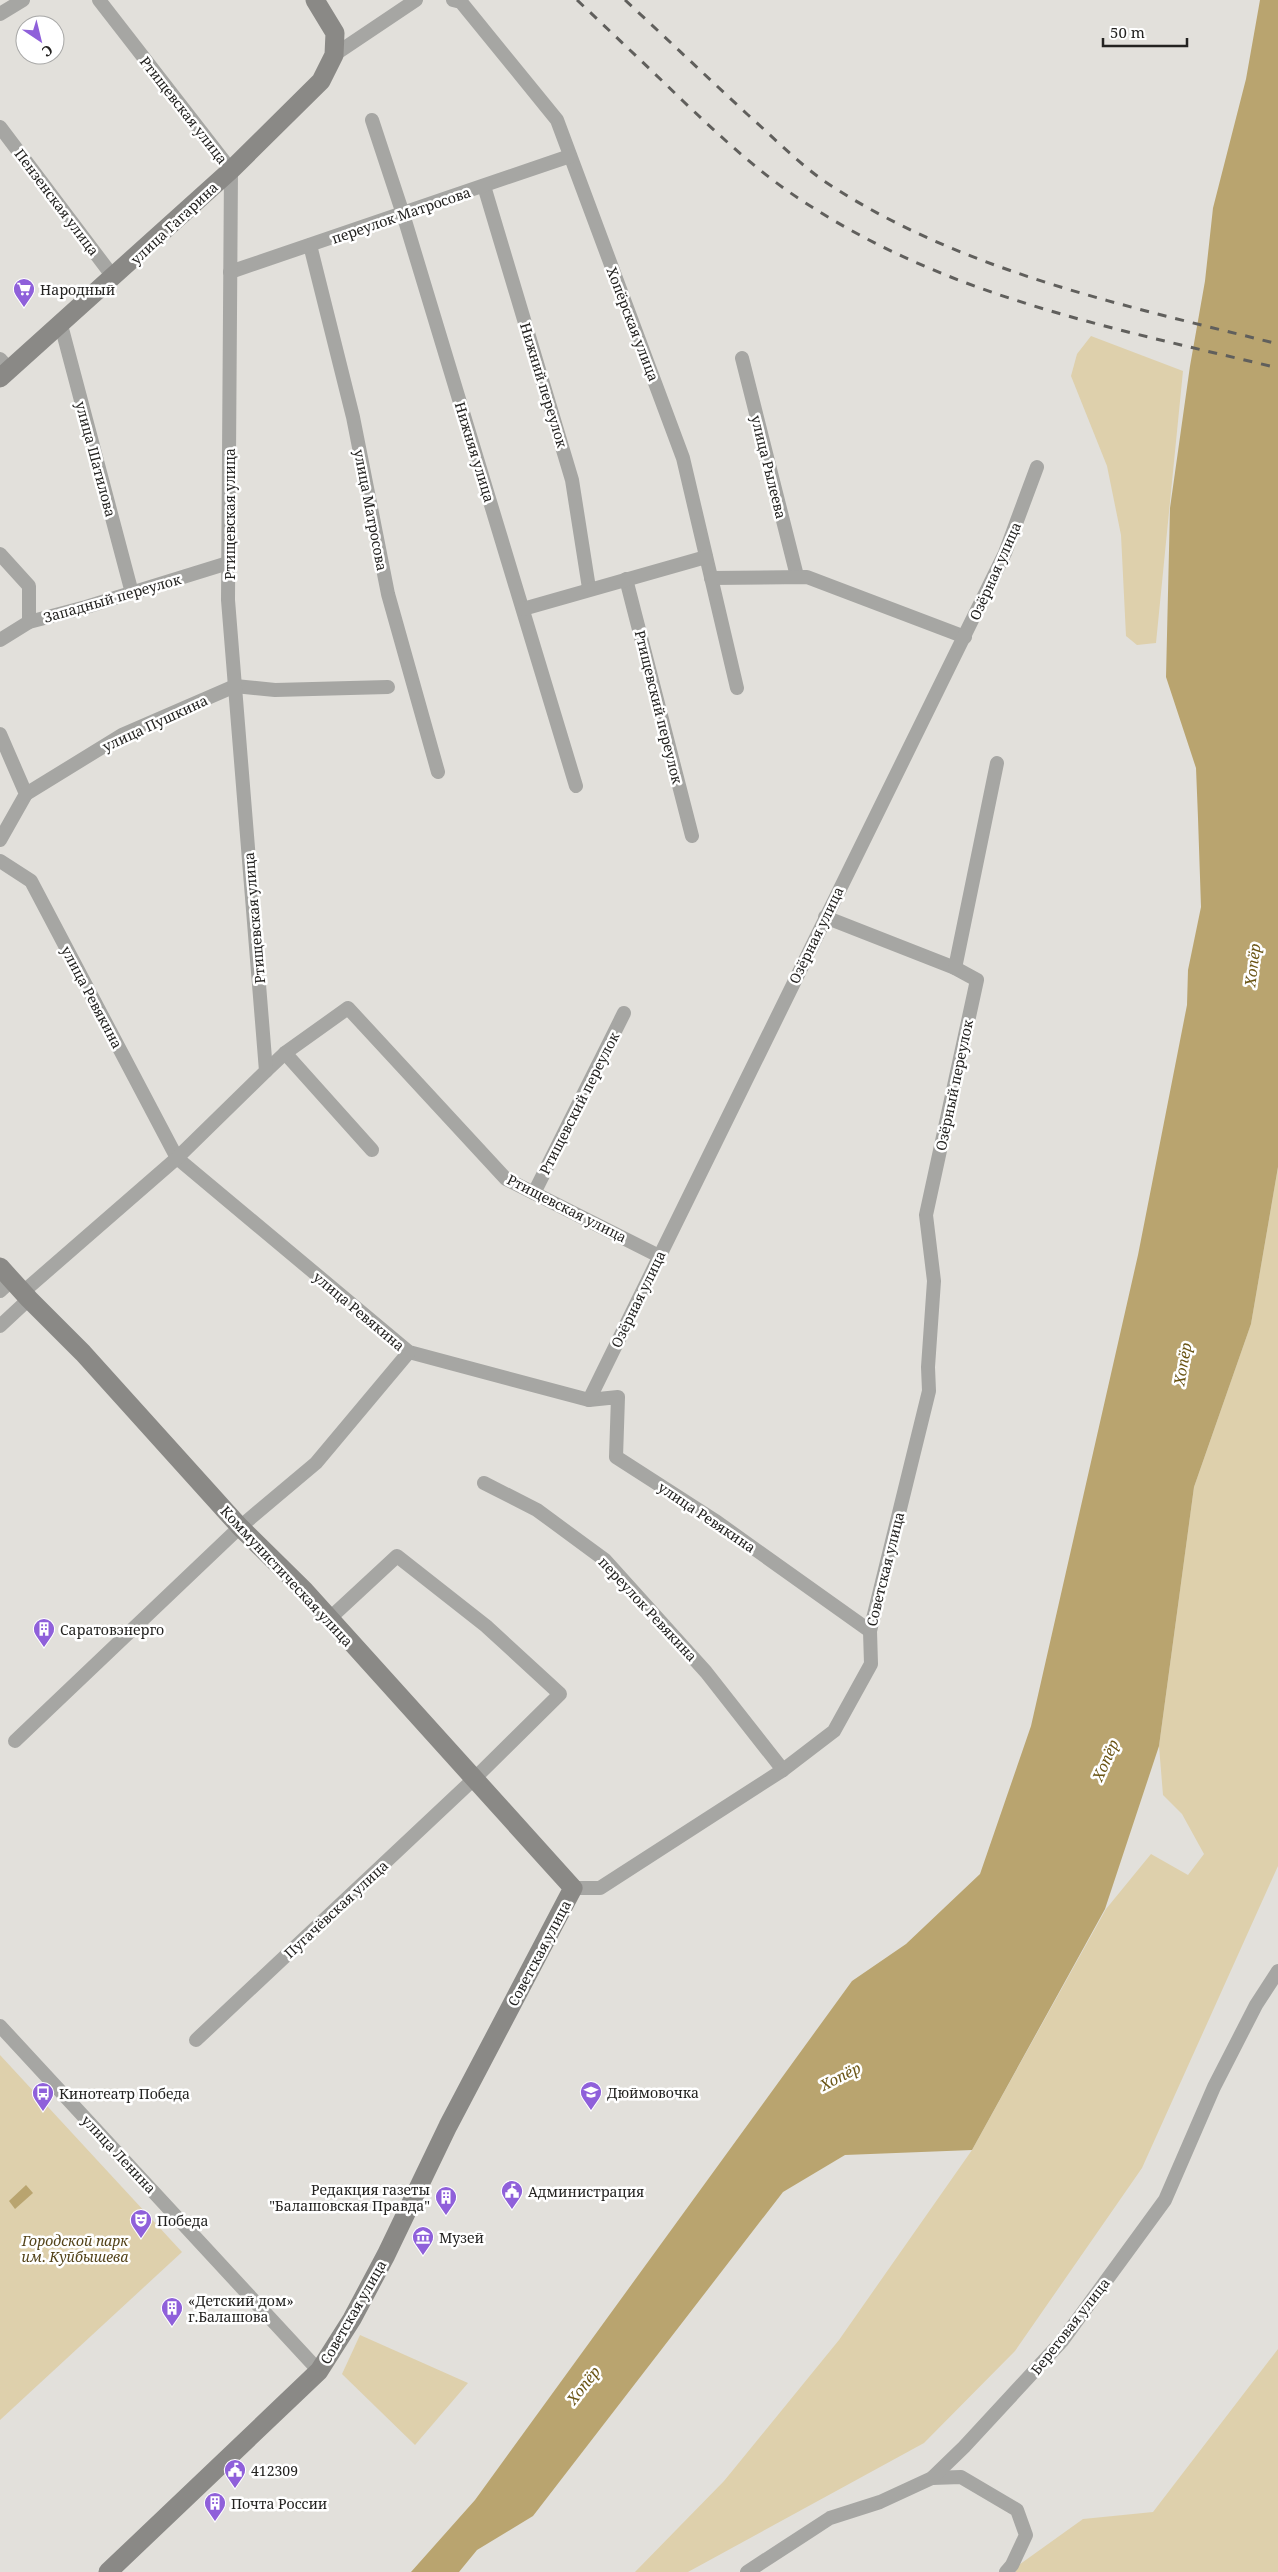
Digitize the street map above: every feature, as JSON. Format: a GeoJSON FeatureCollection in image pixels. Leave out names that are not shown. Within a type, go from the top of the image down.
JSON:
{"type":"FeatureCollection","features":[{"type":"Feature","properties":{"kind":"street"},"geometry":{"type":"LineString","coordinates":[[0,14],[23,0]]}},
{"type":"Feature","properties":{"kind":"street","name":"Ртищевская улица"},"geometry":{"type":"LineString","coordinates":[[99,0],[231,170],[228,563],[235,686],[266,1071]]}},
{"type":"Feature","properties":{"kind":"street"},"geometry":{"type":"LineString","coordinates":[[315,0],[334,33],[334,55]]}},
{"type":"Feature","properties":{"kind":"street"},"geometry":{"type":"LineString","coordinates":[[334,55],[416,0]]}},
{"type":"Feature","properties":{"kind":"street","name":"Хопёрская улица"},"geometry":{"type":"LineString","coordinates":[[453,0],[461,2],[557,120],[683,458],[737,688]]}},
{"type":"Feature","properties":{"kind":"street","name":"улица Гагарина"},"geometry":{"type":"LineString","coordinates":[[3,369],[61,325],[231,170],[322,80],[334,55]]}},
{"type":"Feature","properties":{"kind":"street","name":"Нижняя улица"},"geometry":{"type":"LineString","coordinates":[[372,120],[403,214],[576,786]]}},
{"type":"Feature","properties":{"kind":"street","name":"Пензенская улица"},"geometry":{"type":"LineString","coordinates":[[0,127],[114,278]]}},
{"type":"Feature","properties":{"kind":"street","name":"переулок Матросова"},"geometry":{"type":"LineString","coordinates":[[230,272],[570,156]]}},
{"type":"Feature","properties":{"kind":"street","name":"Нижний переулок"},"geometry":{"type":"LineString","coordinates":[[484,186],[572,480],[589,588]]}},
{"type":"Feature","properties":{"kind":"street","name":"улица Матросова"},"geometry":{"type":"LineString","coordinates":[[310,245],[353,417],[388,594],[438,772]]}},
{"type":"Feature","properties":{"kind":"street","name":"улица Шатилова"},"geometry":{"type":"LineString","coordinates":[[61,325],[132,593]]}},
{"type":"Feature","properties":{"kind":"street","name":"улица Рылеева"},"geometry":{"type":"LineString","coordinates":[[742,358],[797,576]]}},
{"type":"Feature","properties":{"kind":"street","name":"Озёрная улица"},"geometry":{"type":"LineString","coordinates":[[589,1400],[825,918],[965,638],[1005,553],[1037,467]]}},
{"type":"Feature","properties":{"kind":"street"},"geometry":{"type":"LineString","coordinates":[[0,554],[29,586],[29,622]]}},
{"type":"Feature","properties":{"kind":"street"},"geometry":{"type":"LineString","coordinates":[[523,609],[589,588],[706,557]]}},
{"type":"Feature","properties":{"kind":"street","name":"Западный переулок"},"geometry":{"type":"LineString","coordinates":[[0,640],[29,622],[228,563]]}},
{"type":"Feature","properties":{"kind":"street"},"geometry":{"type":"LineString","coordinates":[[711,578],[807,577],[965,638]]}},
{"type":"Feature","properties":{"kind":"street","name":"Ртищевский переулок"},"geometry":{"type":"LineString","coordinates":[[626,579],[692,836]]}},
{"type":"Feature","properties":{"kind":"street"},"geometry":{"type":"LineString","coordinates":[[235,686],[275,690],[388,687]]}},
{"type":"Feature","properties":{"kind":"street","name":"улица Пушкина"},"geometry":{"type":"LineString","coordinates":[[26,794],[122,735],[235,686]]}},
{"type":"Feature","properties":{"kind":"street"},"geometry":{"type":"LineString","coordinates":[[0,734],[26,794],[0,840]]}},
{"type":"Feature","properties":{"kind":"street"},"geometry":{"type":"LineString","coordinates":[[954,968],[996,763]]}},
{"type":"Feature","properties":{"kind":"street","name":"улица Ревякина"},"geometry":{"type":"LineString","coordinates":[[0,861],[32,881],[177,1158],[409,1352],[589,1400],[618,1397],[616,1456],[717,1522],[870,1631]]}},
{"type":"Feature","properties":{"kind":"street","name":"Озёрный переулок"},"geometry":{"type":"LineString","coordinates":[[825,918],[954,968],[977,980],[926,1215]]}},
{"type":"Feature","properties":{"kind":"street","name":"Ртищевская улица"},"geometry":{"type":"LineString","coordinates":[[0,1326],[13,1286],[177,1158],[285,1053],[348,1008],[506,1179],[659,1256]]}},
{"type":"Feature","properties":{"kind":"street","name":"Ртищевский переулок"},"geometry":{"type":"LineString","coordinates":[[534,1193],[624,1013]]}},
{"type":"Feature","properties":{"kind":"street"},"geometry":{"type":"LineString","coordinates":[[285,1053],[372,1150]]}},
{"type":"Feature","properties":{"kind":"street","name":"Советская улица"},"geometry":{"type":"LineString","coordinates":[[108,2572],[319,2371],[352,2319],[386,2255],[448,2126],[573,1888],[600,1888],[783,1770],[834,1731],[871,1664],[870,1631],[929,1391],[928,1367],[934,1281],[926,1215]]}},
{"type":"Feature","properties":{"kind":"street","name":"Коммунистическая улица"},"geometry":{"type":"LineString","coordinates":[[13,1286],[83,1353],[240,1527],[329,1618],[573,1888]]}},
{"type":"Feature","properties":{"kind":"street"},"geometry":{"type":"LineString","coordinates":[[15,1741],[240,1527],[316,1463],[409,1352]]}},
{"type":"Feature","properties":{"kind":"street","name":"переулок Ревякина"},"geometry":{"type":"LineString","coordinates":[[484,1482],[537,1510],[605,1560],[706,1672],[783,1770]]}},
{"type":"Feature","properties":{"kind":"street","name":"Пугачёвская улица"},"geometry":{"type":"LineString","coordinates":[[196,2040],[475,1778],[560,1694],[486,1626],[397,1556],[329,1618]]}},
{"type":"Feature","properties":{"kind":"street","name":"Береговая улица"},"geometry":{"type":"LineString","coordinates":[[747,2572],[830,2518],[880,2502],[932,2478],[964,2447],[1062,2341],[1165,2200],[1214,2087],[1256,2005],[1278,1972]]}},
{"type":"Feature","properties":{"kind":"street","name":"улица Ленина"},"geometry":{"type":"LineString","coordinates":[[0,2026],[319,2371]]}},
{"type":"Feature","properties":{"kind":"street"},"geometry":{"type":"LineString","coordinates":[[932,2478],[961,2477],[1017,2510],[1026,2535],[1012,2565],[1006,2572]]}},
{"type":"Feature","properties":{"kind":"green space"},"geometry":{"type":"Polygon","coordinates":[[[1091,336],[1183,371],[1156,643],[1137,645],[1126,636],[1121,535],[1107,466],[1071,376],[1077,354],[1091,336]]]}},
{"type":"Feature","properties":{"kind":"green space"},"geometry":{"type":"Polygon","coordinates":[[[1278,1167],[1278,1866],[1142,2168],[1015,2351],[924,2443],[688,2572],[635,2572],[724,2481],[839,2340],[972,2150],[1106,1909],[1151,1854],[1188,1875],[1204,1854],[1182,1814],[1163,1795],[1159,1746],[1194,1487],[1251,1324],[1278,1167]]]}},
{"type":"Feature","properties":{"kind":"green space","name":"Городской парк им. Куйбышева"},"geometry":{"type":"Polygon","coordinates":[[[0,2055],[182,2252],[0,2420],[0,2055]]]}},
{"type":"Feature","properties":{"kind":"green space"},"geometry":{"type":"Polygon","coordinates":[[[360,2335],[468,2383],[415,2445],[342,2374],[360,2335]]]}},
{"type":"Feature","properties":{"kind":"green space"},"geometry":{"type":"Polygon","coordinates":[[[1278,2349],[1278,2572],[1016,2572],[1016,2567],[1083,2519],[1153,2512],[1278,2349]]]}},
{"type":"Feature","properties":{"kind":"water","name":"Хопёр"},"geometry":{"type":"Polygon","coordinates":[[[1260,0],[1278,0],[1278,1167],[1251,1324],[1194,1487],[1159,1746],[1105,1909],[972,2150],[845,2155],[783,2192],[533,2516],[477,2550],[459,2572],[411,2572],[475,2500],[852,1981],[906,1944],[980,1874],[1031,1726],[1138,1255],[1187,1005],[1188,970],[1201,907],[1196,768],[1166,677],[1170,508],[1190,366],[1205,281],[1213,208],[1246,79],[1260,0]]]}},
{"type":"Feature","properties":{"kind":"water"},"geometry":{"type":"Polygon","coordinates":[[[26,2185],[33,2193],[15,2209],[9,2201],[26,2185]]]}},
{"type":"Feature","properties":{"kind":"railway"},"geometry":{"type":"LineString","coordinates":[[577,0],[711,127],[753,164],[798,198],[854,232],[912,261],[1030,305],[1153,338],[1278,368]]}},
{"type":"Feature","properties":{"kind":"railway"},"geometry":{"type":"LineString","coordinates":[[625,0],[804,166],[824,181],[876,212],[930,239],[986,262],[1044,282],[1161,315],[1278,344]]}},
{"type":"Feature","properties":{"kind":"place","name":"Народный"},"geometry":{"type":"Point","coordinates":[24,308]}},
{"type":"Feature","properties":{"kind":"place","name":"Саратовэнерго"},"geometry":{"type":"Point","coordinates":[44,1648]}},
{"type":"Feature","properties":{"kind":"place","name":"Дюймовочка"},"geometry":{"type":"Point","coordinates":[591,2111]}},
{"type":"Feature","properties":{"kind":"place","name":"Кинотеатр Победа"},"geometry":{"type":"Point","coordinates":[43,2112]}},
{"type":"Feature","properties":{"kind":"place","name":"Администрация"},"geometry":{"type":"Point","coordinates":[512,2210]}},
{"type":"Feature","properties":{"kind":"place","name":"Редакция газеты \"Балашовская Правда\""},"geometry":{"type":"Point","coordinates":[446,2216]}},
{"type":"Feature","properties":{"kind":"place","name":"Победа"},"geometry":{"type":"Point","coordinates":[141,2239]}},
{"type":"Feature","properties":{"kind":"place","name":"Музей"},"geometry":{"type":"Point","coordinates":[423,2256]}},
{"type":"Feature","properties":{"kind":"place","name":"«Детский дом» г.Балашова"},"geometry":{"type":"Point","coordinates":[172,2327]}},
{"type":"Feature","properties":{"kind":"place","name":"412309"},"geometry":{"type":"Point","coordinates":[235,2489]}},
{"type":"Feature","properties":{"kind":"place","name":"Почта России"},"geometry":{"type":"Point","coordinates":[215,2522]}}]}
